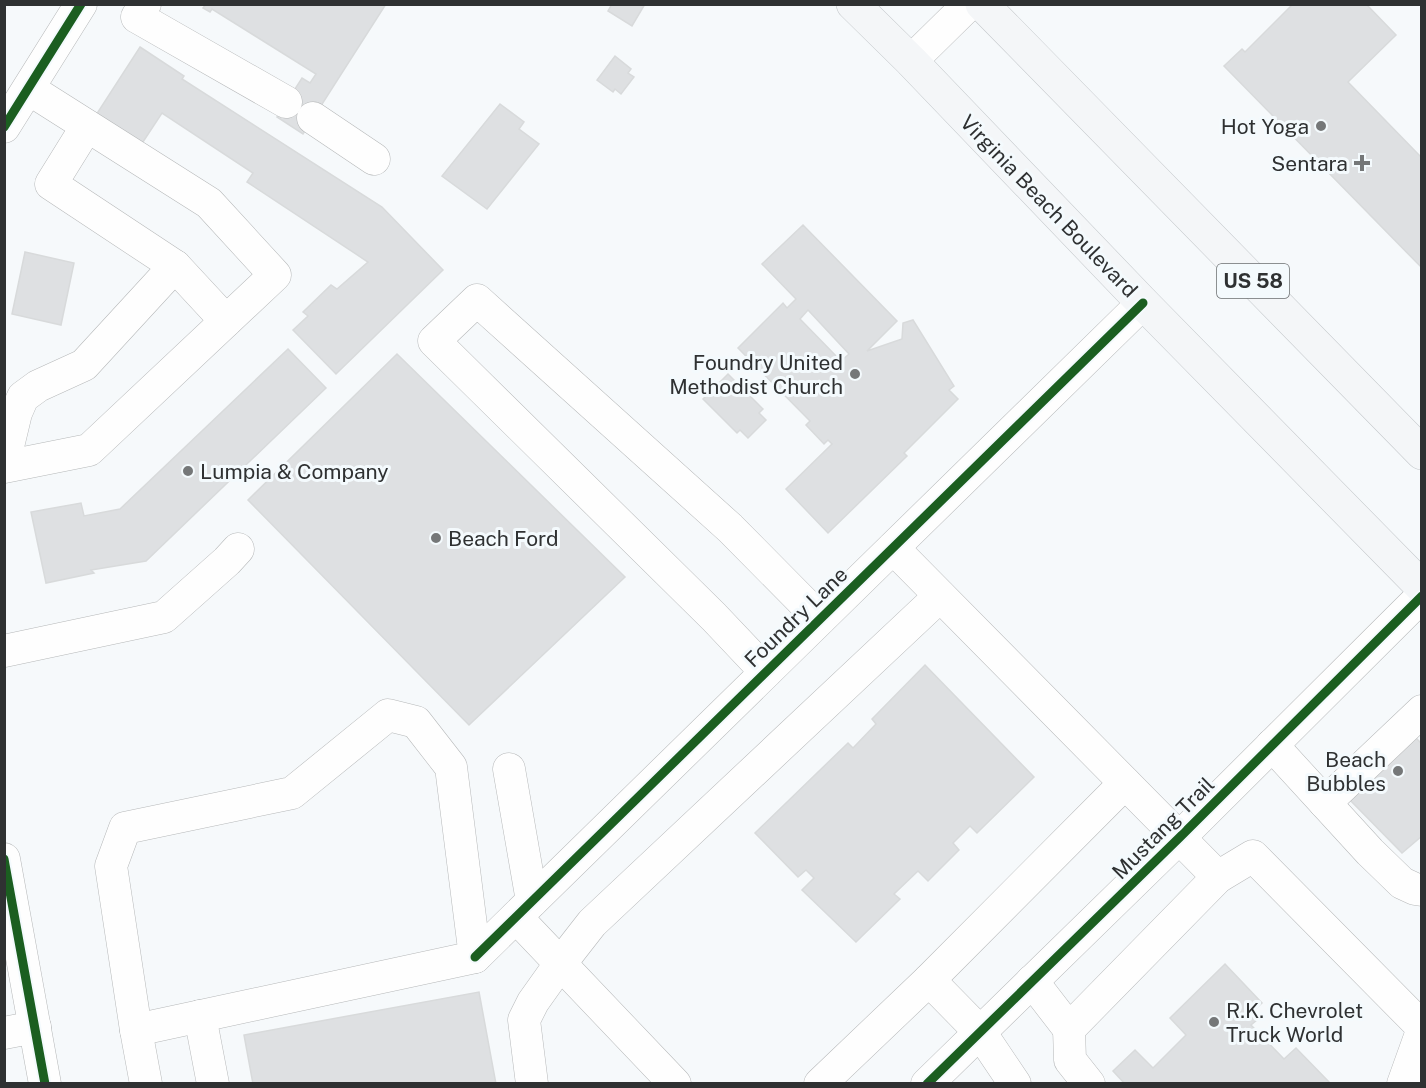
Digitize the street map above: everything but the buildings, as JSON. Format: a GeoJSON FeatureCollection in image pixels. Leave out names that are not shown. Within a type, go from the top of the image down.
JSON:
{"type":"FeatureCollection","features":[{"type":"Feature","properties":{"kind":"main road","name":"Virginia Beach Boulevard"},"geometry":{"type":"LineString","coordinates":[[853,4],[1422,587]]}},
{"type":"Feature","properties":{"kind":"main road","name":"US 58"},"geometry":{"type":"LineString","coordinates":[[982,4],[1422,453]]}},
{"type":"Feature","properties":{"kind":"street"},"geometry":{"type":"LineString","coordinates":[[4,128],[81,4]]}},
{"type":"Feature","properties":{"kind":"street"},"geometry":{"type":"LineString","coordinates":[[145,4],[137,16],[286,102]]}},
{"type":"Feature","properties":{"kind":"street"},"geometry":{"type":"LineString","coordinates":[[911,62],[969,4]]}},
{"type":"Feature","properties":{"kind":"street"},"geometry":{"type":"LineString","coordinates":[[29,89],[209,203],[275,275],[88,450],[4,465],[16,413],[24,397],[38,386],[84,365],[175,266]]}},
{"type":"Feature","properties":{"kind":"street"},"geometry":{"type":"LineString","coordinates":[[313,118],[374,159]]}},
{"type":"Feature","properties":{"kind":"street"},"geometry":{"type":"LineString","coordinates":[[87,126],[51,184],[175,266],[226,321]]}},
{"type":"Feature","properties":{"kind":"street"},"geometry":{"type":"LineString","coordinates":[[766,672],[714,616],[434,342],[477,300],[730,528],[820,619]]}},
{"type":"Feature","properties":{"kind":"street","name":"Foundry Lane"},"geometry":{"type":"LineString","coordinates":[[475,957],[1143,303]]}},
{"type":"Feature","properties":{"kind":"street"},"geometry":{"type":"LineString","coordinates":[[892,548],[1218,877]]}},
{"type":"Feature","properties":{"kind":"street"},"geometry":{"type":"LineString","coordinates":[[4,651],[164,617],[238,549]]}},
{"type":"Feature","properties":{"kind":"street"},"geometry":{"type":"LineString","coordinates":[[532,1083],[524,1020],[532,1002],[592,923],[940,596]]}},
{"type":"Feature","properties":{"kind":"street","name":"Mustang Trail"},"geometry":{"type":"LineString","coordinates":[[927,1083],[1179,838],[1422,596]]}},
{"type":"Feature","properties":{"kind":"street"},"geometry":{"type":"LineString","coordinates":[[1325,802],[1422,711]]}},
{"type":"Feature","properties":{"kind":"street"},"geometry":{"type":"LineString","coordinates":[[136,1030],[475,957],[451,767],[416,722],[388,715],[292,793],[125,828],[111,866],[136,1030],[146,1083]]}},
{"type":"Feature","properties":{"kind":"street"},"geometry":{"type":"LineString","coordinates":[[1272,745],[1370,852],[1402,883],[1422,890]]}},
{"type":"Feature","properties":{"kind":"street"},"geometry":{"type":"LineString","coordinates":[[509,769],[524,909],[560,964],[675,1083]]}},
{"type":"Feature","properties":{"kind":"street"},"geometry":{"type":"LineString","coordinates":[[820,1083],[929,980],[1125,783]]}},
{"type":"Feature","properties":{"kind":"street"},"geometry":{"type":"LineString","coordinates":[[1070,1029],[1218,877],[1253,856],[1422,1029],[1403,1083]]}},
{"type":"Feature","properties":{"kind":"street"},"geometry":{"type":"LineString","coordinates":[[4,859],[45,1083]]}},
{"type":"Feature","properties":{"kind":"street"},"geometry":{"type":"LineString","coordinates":[[929,980],[980,1032],[1015,1083]]}},
{"type":"Feature","properties":{"kind":"street"},"geometry":{"type":"LineString","coordinates":[[1032,981],[1070,1029],[1070,1060],[1089,1083]]}},
{"type":"Feature","properties":{"kind":"street"},"geometry":{"type":"LineString","coordinates":[[200,1016],[213,1083]]}},
{"type":"Feature","properties":{"kind":"street"},"geometry":{"type":"LineString","coordinates":[[4,1033],[35,1027]]}},
{"type":"Feature","properties":{"kind":"cycle path"},"geometry":{"type":"LineString","coordinates":[[4,127],[81,4]]}},
{"type":"Feature","properties":{"kind":"cycle path"},"geometry":{"type":"LineString","coordinates":[[475,957],[1143,303]]}},
{"type":"Feature","properties":{"kind":"cycle path"},"geometry":{"type":"LineString","coordinates":[[927,1084],[1422,596]]}},
{"type":"Feature","properties":{"kind":"cycle path"},"geometry":{"type":"LineString","coordinates":[[4,859],[45,1084]]}},
{"type":"Feature","properties":{"kind":"place","name":"Hot Yoga"},"geometry":{"type":"Point","coordinates":[1321,126]}},
{"type":"Feature","properties":{"kind":"place","name":"Sentara"},"geometry":{"type":"Point","coordinates":[1362,163]}},
{"type":"Feature","properties":{"kind":"place","name":"Foundry United Methodist Church"},"geometry":{"type":"Point","coordinates":[855,374]}},
{"type":"Feature","properties":{"kind":"place","name":"Lumpia & Company"},"geometry":{"type":"Point","coordinates":[188,471]}},
{"type":"Feature","properties":{"kind":"place","name":"Beach Ford"},"geometry":{"type":"Point","coordinates":[436,538]}},
{"type":"Feature","properties":{"kind":"place","name":"Beach Bubbles"},"geometry":{"type":"Point","coordinates":[1398,771]}},
{"type":"Feature","properties":{"kind":"place","name":"R.K. Chevrolet Truck World"},"geometry":{"type":"Point","coordinates":[1214,1022]}}]}
